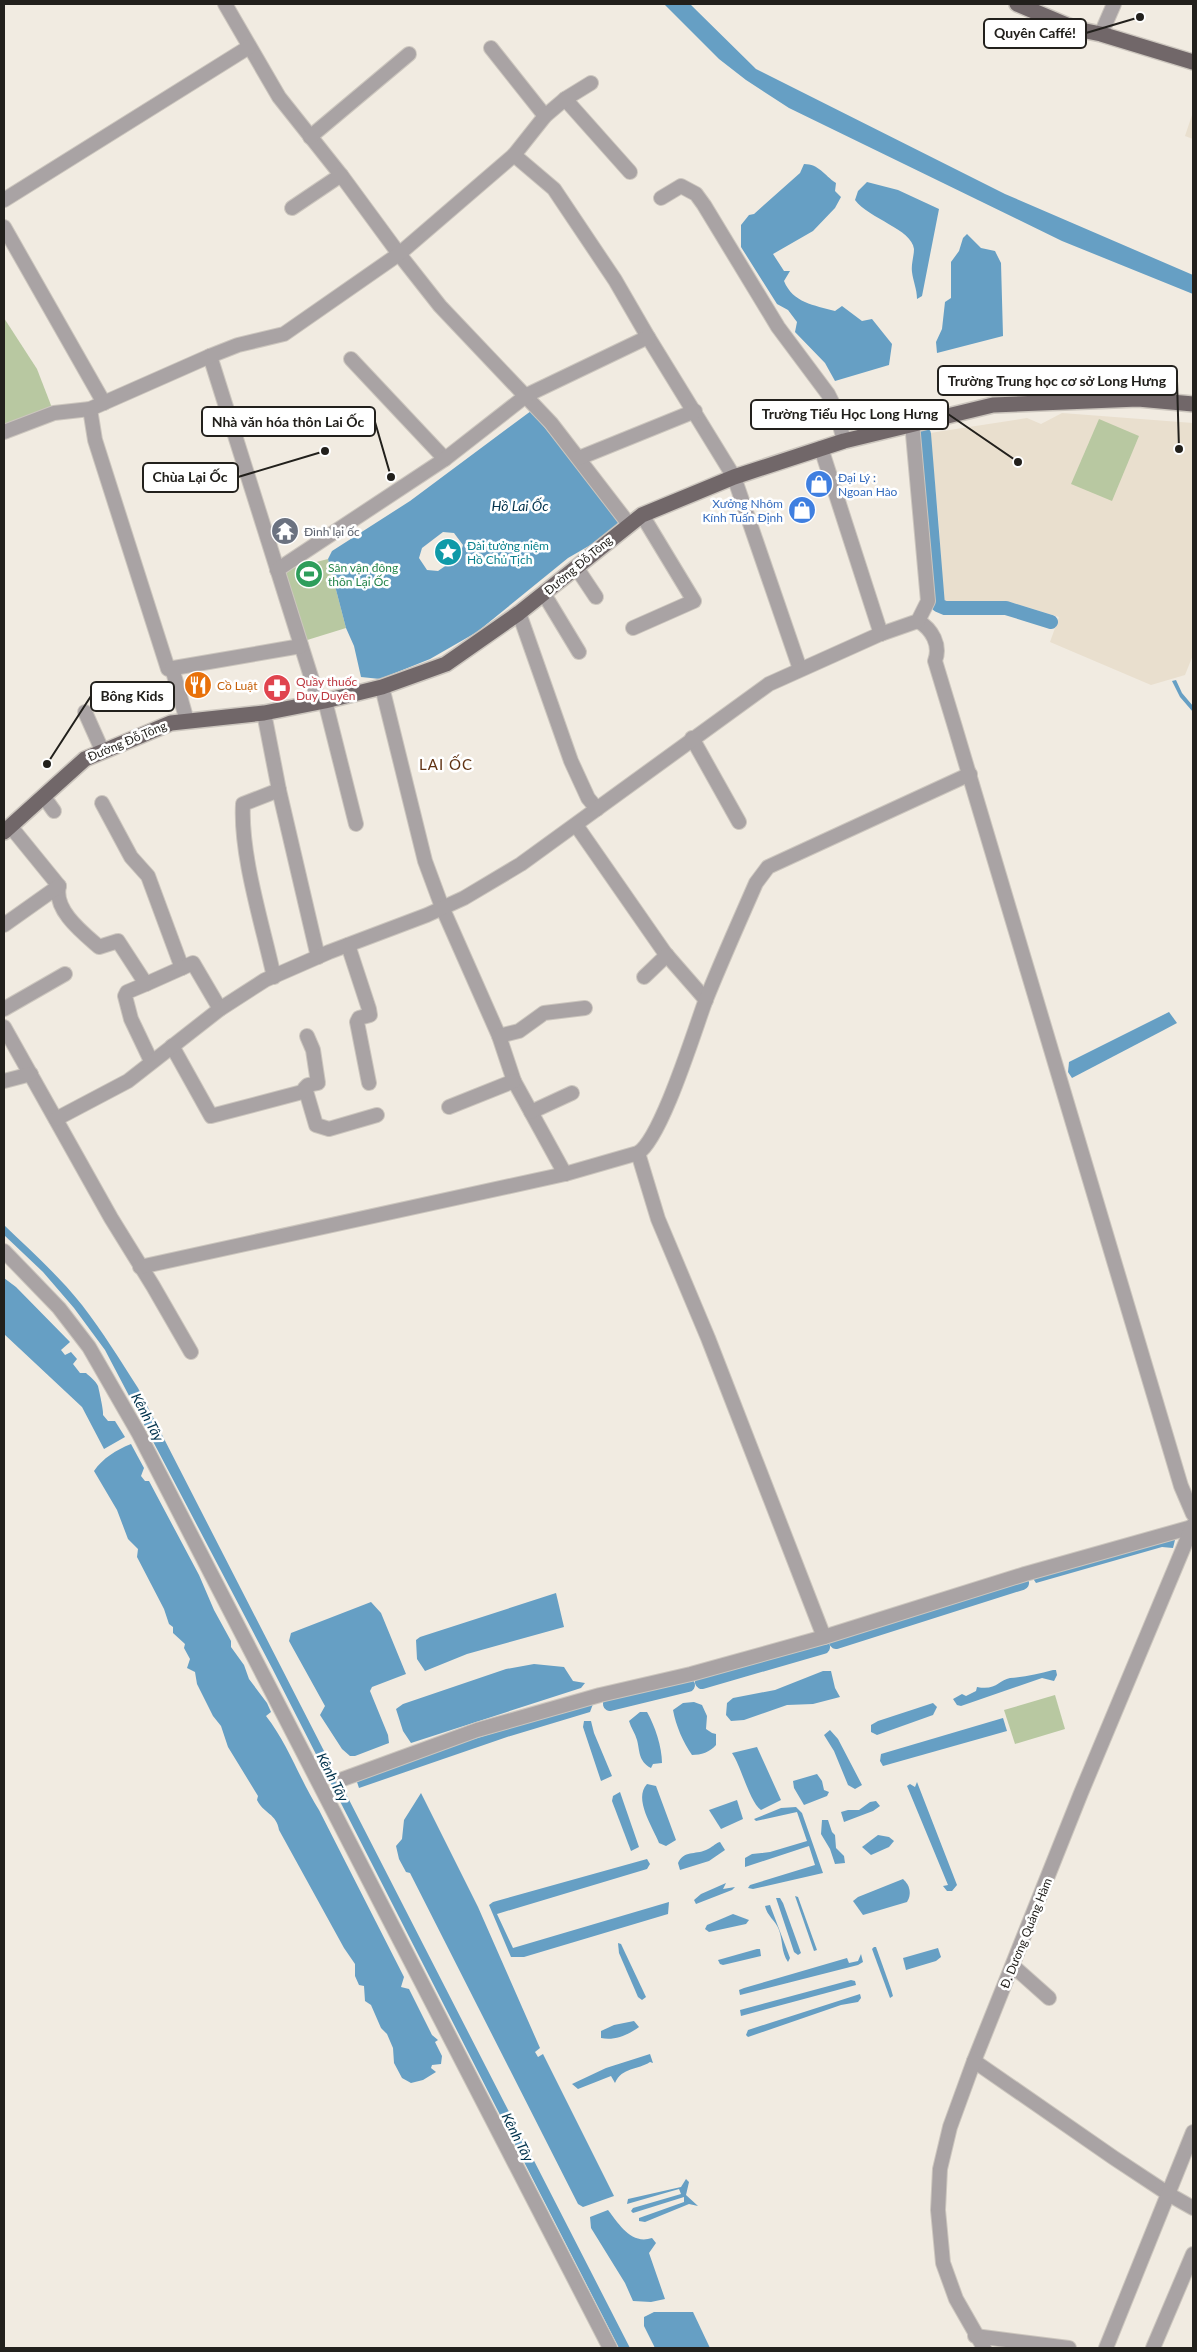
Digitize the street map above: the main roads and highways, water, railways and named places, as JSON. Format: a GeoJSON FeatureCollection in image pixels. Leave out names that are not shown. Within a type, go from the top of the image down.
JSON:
{"type":"FeatureCollection","features":[{"type":"Feature","properties":{"kind":"main road"},"geometry":{"type":"LineString","coordinates":[[1018,4],[1076,29],[1101,34],[1193,62]]}},
{"type":"Feature","properties":{"kind":"main road","name":"Đường Đỗ Tông"},"geometry":{"type":"LineString","coordinates":[[7,830],[84,759],[171,723],[264,713],[322,702],[382,687],[446,664],[544,594],[628,524],[642,515],[734,477],[844,441],[912,423],[993,405],[1138,399],[1193,404]]}},
{"type":"Feature","properties":{"kind":"water"},"geometry":{"type":"Polygon","coordinates":[[[664,4],[690,4],[756,69],[1005,194],[1193,275],[1193,294],[1062,241],[789,108],[746,80],[719,59],[664,4]]]}},
{"type":"Feature","properties":{"kind":"water"},"geometry":{"type":"Polygon","coordinates":[[[804,164],[818,168],[836,183],[835,191],[841,197],[835,208],[813,231],[773,254],[784,271],[790,271],[784,281],[793,294],[805,302],[835,311],[842,306],[862,321],[872,319],[892,344],[889,365],[835,381],[825,363],[795,332],[797,322],[788,310],[777,304],[741,247],[741,225],[749,215],[754,214],[800,173],[804,164]]]}},
{"type":"Feature","properties":{"kind":"water"},"geometry":{"type":"Polygon","coordinates":[[[867,182],[898,190],[939,209],[922,296],[917,299],[912,272],[914,249],[911,242],[898,230],[861,207],[855,200],[858,191],[867,182]]]}},
{"type":"Feature","properties":{"kind":"water"},"geometry":{"type":"Polygon","coordinates":[[[967,234],[981,248],[995,251],[1001,263],[1003,336],[937,353],[936,342],[942,329],[945,302],[951,298],[951,262],[967,234]]]}},
{"type":"Feature","properties":{"kind":"water","name":"Hồ Lai Ốc"},"geometry":{"type":"Polygon","coordinates":[[[531,411],[625,525],[568,558],[477,632],[430,659],[380,679],[361,677],[354,646],[346,628],[328,559],[332,551],[410,501],[531,411]],[[443,532],[422,548],[419,558],[427,570],[438,571],[460,556],[463,545],[454,533],[443,532]]]}},
{"type":"Feature","properties":{"kind":"water"},"geometry":{"type":"Polygon","coordinates":[[[1176,680],[1182,693],[1193,706],[1193,712],[1180,697],[1172,681],[1176,680]]]}},
{"type":"Feature","properties":{"kind":"water"},"geometry":{"type":"Polygon","coordinates":[[[1169,1012],[1177,1023],[1072,1078],[1068,1072],[1069,1062],[1169,1012]]]}},
{"type":"Feature","properties":{"kind":"water","name":"Kênh Tây"},"geometry":{"type":"Polygon","coordinates":[[[4,1225],[73,1294],[104,1336],[138,1388],[630,2348],[619,2348],[272,1668],[105,1350],[74,1308],[43,1272],[4,1235],[4,1225]]]}},
{"type":"Feature","properties":{"kind":"water"},"geometry":{"type":"Polygon","coordinates":[[[4,1278],[16,1287],[70,1342],[61,1350],[65,1355],[71,1352],[77,1359],[73,1364],[80,1373],[86,1373],[96,1382],[103,1415],[108,1421],[115,1421],[125,1437],[104,1449],[82,1407],[4,1334],[4,1278]]]}},
{"type":"Feature","properties":{"kind":"water"},"geometry":{"type":"Polygon","coordinates":[[[131,1444],[144,1468],[141,1476],[145,1481],[149,1481],[199,1575],[214,1610],[231,1641],[231,1647],[244,1665],[249,1679],[267,1703],[271,1712],[266,1716],[287,1750],[319,1810],[404,1977],[401,1987],[409,1989],[432,2035],[438,2040],[435,2042],[442,2056],[441,2064],[432,2065],[431,2068],[436,2072],[423,2080],[411,2083],[402,2078],[394,2063],[393,2048],[387,2034],[381,2028],[371,2005],[365,2001],[364,1986],[359,1985],[355,1976],[355,1964],[344,1948],[279,1830],[276,1820],[257,1800],[258,1796],[228,1747],[221,1726],[213,1716],[197,1684],[195,1672],[187,1668],[190,1659],[184,1648],[185,1644],[173,1633],[173,1627],[169,1624],[164,1609],[137,1557],[138,1549],[128,1539],[117,1510],[94,1471],[110,1455],[131,1444]]]}},
{"type":"Feature","properties":{"kind":"water"},"geometry":{"type":"Polygon","coordinates":[[[1176,1536],[1173,1548],[1162,1547],[1036,1583],[1034,1580],[1034,1577],[1176,1536]]]}},
{"type":"Feature","properties":{"kind":"water"},"geometry":{"type":"Polygon","coordinates":[[[556,1593],[564,1627],[467,1654],[425,1671],[417,1659],[416,1640],[420,1637],[556,1593]]]}},
{"type":"Feature","properties":{"kind":"water"},"geometry":{"type":"Polygon","coordinates":[[[371,1602],[381,1613],[406,1674],[372,1687],[370,1691],[388,1735],[389,1743],[355,1756],[350,1756],[342,1749],[320,1715],[325,1706],[289,1641],[291,1633],[371,1602]]]}},
{"type":"Feature","properties":{"kind":"water"},"geometry":{"type":"Polygon","coordinates":[[[534,1664],[564,1667],[573,1681],[585,1683],[581,1688],[411,1743],[403,1731],[396,1709],[403,1704],[506,1669],[534,1664]]]}},
{"type":"Feature","properties":{"kind":"water"},"geometry":{"type":"Polygon","coordinates":[[[1056,1670],[1057,1675],[1054,1681],[1042,1678],[961,1706],[957,1705],[953,1699],[962,1694],[966,1696],[976,1691],[977,1687],[989,1688],[1006,1679],[1056,1670]]]}},
{"type":"Feature","properties":{"kind":"water"},"geometry":{"type":"Polygon","coordinates":[[[823,1671],[831,1671],[835,1688],[840,1697],[813,1704],[787,1705],[744,1720],[731,1721],[726,1715],[727,1703],[733,1698],[775,1690],[823,1671]]]}},
{"type":"Feature","properties":{"kind":"water"},"geometry":{"type":"Polygon","coordinates":[[[694,1702],[702,1705],[707,1716],[706,1729],[716,1734],[716,1745],[705,1753],[692,1755],[680,1734],[673,1710],[683,1703],[694,1702]]]}},
{"type":"Feature","properties":{"kind":"water"},"geometry":{"type":"Polygon","coordinates":[[[933,1703],[937,1707],[933,1715],[877,1735],[871,1732],[871,1725],[878,1721],[933,1703]]]}},
{"type":"Feature","properties":{"kind":"water"},"geometry":{"type":"Polygon","coordinates":[[[593,1704],[590,1712],[507,1737],[359,1788],[357,1782],[415,1759],[473,1739],[593,1704]]]}},
{"type":"Feature","properties":{"kind":"water"},"geometry":{"type":"Polygon","coordinates":[[[640,1712],[647,1712],[661,1750],[662,1763],[653,1764],[651,1768],[640,1755],[636,1737],[629,1721],[640,1712]]]}},
{"type":"Feature","properties":{"kind":"water"},"geometry":{"type":"Polygon","coordinates":[[[1003,1718],[1007,1731],[883,1766],[880,1761],[881,1754],[1003,1718]]]}},
{"type":"Feature","properties":{"kind":"water"},"geometry":{"type":"Polygon","coordinates":[[[584,1721],[591,1721],[612,1776],[601,1781],[583,1727],[584,1721]]]}},
{"type":"Feature","properties":{"kind":"water"},"geometry":{"type":"Polygon","coordinates":[[[830,1730],[838,1739],[862,1785],[855,1789],[848,1785],[834,1751],[824,1735],[830,1730]]]}},
{"type":"Feature","properties":{"kind":"water"},"geometry":{"type":"Polygon","coordinates":[[[757,1747],[781,1800],[761,1810],[749,1792],[732,1753],[757,1747]]]}},
{"type":"Feature","properties":{"kind":"water"},"geometry":{"type":"Polygon","coordinates":[[[817,1774],[822,1781],[824,1790],[829,1792],[827,1796],[804,1805],[794,1788],[793,1781],[817,1774]]]}},
{"type":"Feature","properties":{"kind":"water"},"geometry":{"type":"Polygon","coordinates":[[[917,1782],[957,1885],[952,1891],[947,1891],[943,1886],[948,1885],[907,1786],[910,1784],[915,1787],[917,1782]]]}},
{"type":"Feature","properties":{"kind":"water"},"geometry":{"type":"Polygon","coordinates":[[[647,1784],[656,1786],[676,1840],[666,1846],[659,1843],[643,1805],[643,1790],[647,1784]]]}},
{"type":"Feature","properties":{"kind":"water"},"geometry":{"type":"Polygon","coordinates":[[[620,1792],[639,1847],[631,1851],[612,1801],[613,1796],[620,1792]]]}},
{"type":"Feature","properties":{"kind":"water"},"geometry":{"type":"Polygon","coordinates":[[[421,1793],[478,1907],[540,2048],[535,2052],[538,2057],[543,2054],[614,2196],[583,2207],[578,2204],[410,1873],[406,1872],[399,1859],[396,1846],[402,1839],[404,1820],[421,1793]]]}},
{"type":"Feature","properties":{"kind":"water"},"geometry":{"type":"Polygon","coordinates":[[[737,1800],[743,1819],[721,1829],[709,1810],[737,1800]]]}},
{"type":"Feature","properties":{"kind":"water"},"geometry":{"type":"Polygon","coordinates":[[[876,1801],[880,1806],[873,1811],[844,1822],[841,1812],[859,1810],[870,1802],[876,1801]]]}},
{"type":"Feature","properties":{"kind":"water"},"geometry":{"type":"Polygon","coordinates":[[[796,1807],[802,1813],[823,1873],[753,1889],[748,1888],[750,1885],[815,1865],[809,1846],[745,1867],[745,1858],[752,1854],[770,1852],[807,1841],[797,1812],[756,1821],[754,1819],[781,1808],[796,1807]]]}},
{"type":"Feature","properties":{"kind":"water"},"geometry":{"type":"Polygon","coordinates":[[[822,1820],[828,1820],[835,1835],[836,1848],[844,1856],[845,1863],[835,1864],[830,1849],[821,1834],[822,1820]]]}},
{"type":"Feature","properties":{"kind":"water"},"geometry":{"type":"Polygon","coordinates":[[[878,1835],[889,1837],[894,1841],[889,1847],[871,1855],[862,1847],[878,1835]]]}},
{"type":"Feature","properties":{"kind":"water"},"geometry":{"type":"Polygon","coordinates":[[[720,1842],[725,1850],[709,1861],[680,1870],[678,1863],[683,1856],[706,1850],[720,1842]]]}},
{"type":"Feature","properties":{"kind":"water"},"geometry":{"type":"Polygon","coordinates":[[[647,1859],[650,1864],[647,1869],[497,1914],[513,1948],[669,1902],[668,1914],[524,1957],[511,1957],[489,1905],[493,1902],[647,1859]]]}},
{"type":"Feature","properties":{"kind":"water"},"geometry":{"type":"Polygon","coordinates":[[[903,1879],[910,1890],[907,1902],[863,1915],[853,1901],[858,1897],[903,1879]]]}},
{"type":"Feature","properties":{"kind":"water"},"geometry":{"type":"Polygon","coordinates":[[[726,1883],[723,1889],[735,1887],[732,1890],[696,1904],[694,1900],[701,1894],[726,1883]]]}},
{"type":"Feature","properties":{"kind":"water"},"geometry":{"type":"Polygon","coordinates":[[[795,1896],[798,1897],[817,1950],[814,1951],[795,1896]]]}},
{"type":"Feature","properties":{"kind":"water"},"geometry":{"type":"Polygon","coordinates":[[[776,1898],[780,1898],[783,1903],[801,1953],[798,1955],[794,1952],[776,1898]]]}},
{"type":"Feature","properties":{"kind":"water"},"geometry":{"type":"Polygon","coordinates":[[[770,1905],[790,1958],[788,1962],[784,1954],[779,1930],[766,1910],[765,1906],[770,1905]]]}},
{"type":"Feature","properties":{"kind":"water"},"geometry":{"type":"Polygon","coordinates":[[[733,1914],[749,1920],[746,1924],[709,1932],[705,1929],[707,1925],[733,1914]]]}},
{"type":"Feature","properties":{"kind":"water"},"geometry":{"type":"Polygon","coordinates":[[[618,1943],[621,1944],[646,1997],[642,2000],[638,1997],[619,1953],[618,1943]]]}},
{"type":"Feature","properties":{"kind":"water"},"geometry":{"type":"Polygon","coordinates":[[[876,1947],[891,1989],[893,1996],[890,1998],[872,1949],[876,1947]]]}},
{"type":"Feature","properties":{"kind":"water"},"geometry":{"type":"Polygon","coordinates":[[[938,1948],[941,1957],[936,1961],[906,1970],[903,1958],[938,1948]]]}},
{"type":"Feature","properties":{"kind":"water"},"geometry":{"type":"Polygon","coordinates":[[[760,1949],[761,1956],[723,1965],[718,1960],[760,1949]]]}},
{"type":"Feature","properties":{"kind":"water"},"geometry":{"type":"Polygon","coordinates":[[[861,1954],[863,1962],[858,1965],[740,1995],[739,1990],[744,1988],[847,1958],[849,1963],[858,1961],[861,1954]]]}},
{"type":"Feature","properties":{"kind":"water"},"geometry":{"type":"Polygon","coordinates":[[[851,1980],[855,1981],[856,1985],[741,2016],[740,2010],[851,1980]]]}},
{"type":"Feature","properties":{"kind":"water"},"geometry":{"type":"Polygon","coordinates":[[[860,1994],[861,1998],[858,2002],[841,2005],[748,2037],[746,2035],[748,2030],[860,1994]]]}},
{"type":"Feature","properties":{"kind":"water"},"geometry":{"type":"Polygon","coordinates":[[[634,2021],[639,2027],[630,2033],[616,2038],[601,2038],[601,2031],[614,2025],[634,2021]]]}},
{"type":"Feature","properties":{"kind":"water"},"geometry":{"type":"Polygon","coordinates":[[[650,2054],[653,2063],[650,2062],[626,2071],[615,2083],[611,2076],[578,2089],[572,2084],[606,2068],[650,2054]]]}},
{"type":"Feature","properties":{"kind":"water"},"geometry":{"type":"Polygon","coordinates":[[[686,2179],[689,2182],[686,2195],[698,2206],[689,2204],[645,2222],[639,2221],[639,2218],[684,2202],[684,2197],[633,2213],[631,2211],[633,2208],[681,2194],[679,2189],[627,2204],[628,2199],[681,2187],[686,2179]]]}},
{"type":"Feature","properties":{"kind":"water"},"geometry":{"type":"Polygon","coordinates":[[[608,2210],[626,2232],[638,2239],[652,2238],[656,2243],[649,2253],[665,2299],[651,2302],[633,2301],[625,2283],[591,2228],[590,2217],[608,2210]]]}},
{"type":"Feature","properties":{"kind":"water"},"geometry":{"type":"Polygon","coordinates":[[[654,2312],[693,2312],[710,2348],[655,2348],[644,2326],[644,2317],[654,2312]]]}},
{"type":"Feature","properties":{"kind":"waterway"},"geometry":{"type":"LineString","coordinates":[[924,434],[938,605],[945,608],[1006,608],[1051,622]]}},
{"type":"Feature","properties":{"kind":"waterway"},"geometry":{"type":"LineString","coordinates":[[836,1642],[1022,1583]]}},
{"type":"Feature","properties":{"kind":"waterway"},"geometry":{"type":"LineString","coordinates":[[702,1682],[823,1647]]}},
{"type":"Feature","properties":{"kind":"waterway"},"geometry":{"type":"LineString","coordinates":[[610,1704],[688,1685]]}},
{"type":"Feature","properties":{"kind":"place","name":"Quyên Caffé!"},"geometry":{"type":"Point","coordinates":[1140,17]}},
{"type":"Feature","properties":{"kind":"place","name":"Trường Trung học cơ sở Long Hưng"},"geometry":{"type":"Point","coordinates":[1179,449]}},
{"type":"Feature","properties":{"kind":"place","name":"Chùa Lại Ốc"},"geometry":{"type":"Point","coordinates":[325,451]}},
{"type":"Feature","properties":{"kind":"place","name":"Trường Tiểu Học Long Hưng"},"geometry":{"type":"Point","coordinates":[1018,462]}},
{"type":"Feature","properties":{"kind":"place","name":"Nhà văn hóa thôn Lai Ốc"},"geometry":{"type":"Point","coordinates":[391,477]}},
{"type":"Feature","properties":{"kind":"place","name":"Đại Lý : Ngoan Hào"},"geometry":{"type":"Point","coordinates":[819,484]}},
{"type":"Feature","properties":{"kind":"place","name":"Xưởng Nhôm Kính Tuấn Định"},"geometry":{"type":"Point","coordinates":[802,510]}},
{"type":"Feature","properties":{"kind":"place","name":"Đình lại ốc"},"geometry":{"type":"Point","coordinates":[285,531]}},
{"type":"Feature","properties":{"kind":"place","name":"Đài tưởng niệm Hồ Chủ Tịch"},"geometry":{"type":"Point","coordinates":[448,552]}},
{"type":"Feature","properties":{"kind":"place","name":"Sân vận động thôn Lại Ốc"},"geometry":{"type":"Point","coordinates":[309,574]}},
{"type":"Feature","properties":{"kind":"place","name":"Cồ Luật"},"geometry":{"type":"Point","coordinates":[198,685]}},
{"type":"Feature","properties":{"kind":"place","name":"Quầy thuốc Duy Duyên"},"geometry":{"type":"Point","coordinates":[277,688]}},
{"type":"Feature","properties":{"kind":"place","name":"Bông Kids"},"geometry":{"type":"Point","coordinates":[47,764]}},
{"type":"Feature","properties":{"kind":"district","name":"LAI ỐC"},"geometry":{"type":"Point","coordinates":[446,764]}}]}
